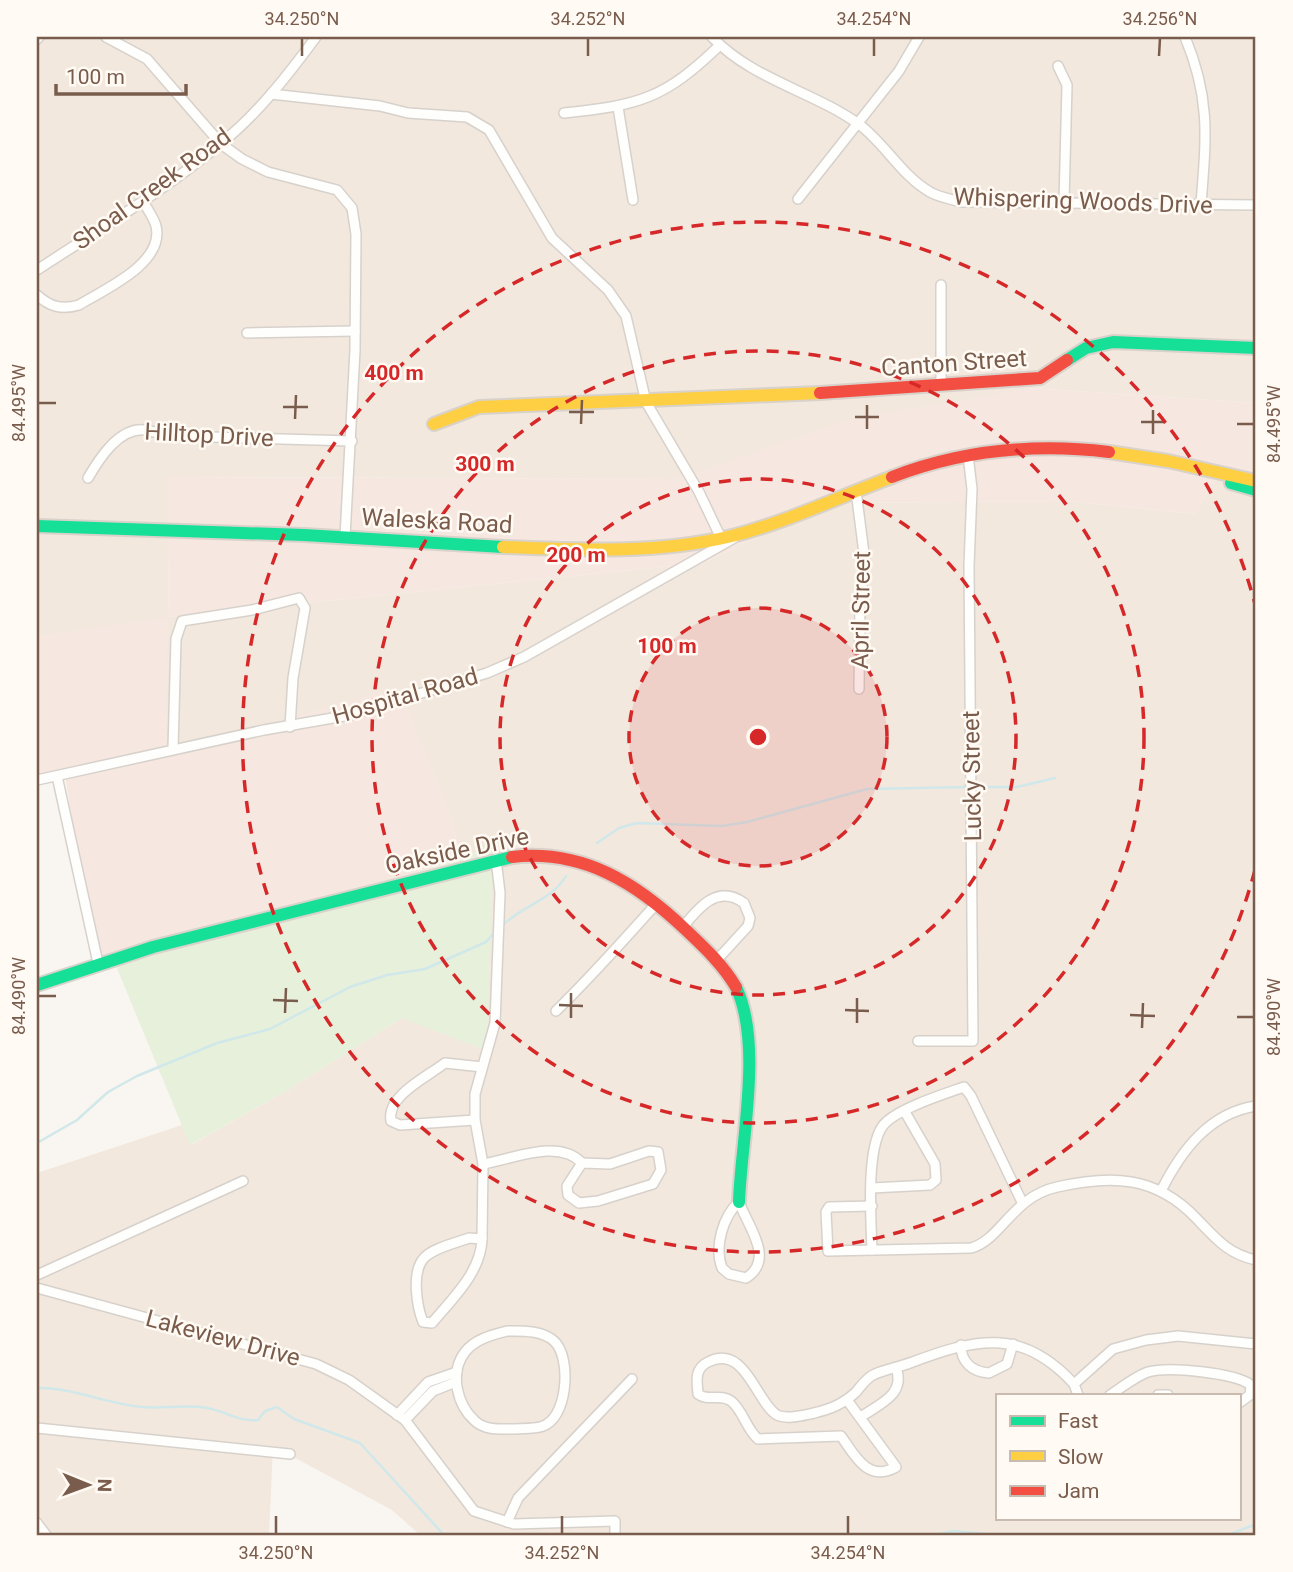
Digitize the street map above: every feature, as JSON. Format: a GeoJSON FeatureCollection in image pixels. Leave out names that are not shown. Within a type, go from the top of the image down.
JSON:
{"type":"FeatureCollection","features":[{"type":"Feature","properties":{"kind":"street"},"geometry":{"type":"LineString","coordinates":[[106,37],[147,59],[221,144],[255,167],[337,190],[348,201],[356,219],[356,234],[352,441],[345,537]]}},
{"type":"Feature","properties":{"kind":"street","name":"Shoal Creek Road"},"geometry":{"type":"LineString","coordinates":[[37,270],[143,201],[221,144],[271,94],[316,37]]}},
{"type":"Feature","properties":{"kind":"street","name":"Whispering Woods Drive"},"geometry":{"type":"LineString","coordinates":[[712,37],[748,66],[858,124],[883,144],[910,176],[931,193],[961,202],[1256,205]]}},
{"type":"Feature","properties":{"kind":"street"},"geometry":{"type":"LineString","coordinates":[[798,199],[899,71],[919,37]]}},
{"type":"Feature","properties":{"kind":"street"},"geometry":{"type":"LineString","coordinates":[[1185,37],[1200,71],[1206,103],[1201,204]]}},
{"type":"Feature","properties":{"kind":"street"},"geometry":{"type":"LineString","coordinates":[[564,113],[618,107],[671,88],[720,45]]}},
{"type":"Feature","properties":{"kind":"street"},"geometry":{"type":"LineString","coordinates":[[1058,66],[1067,85],[1064,202]]}},
{"type":"Feature","properties":{"kind":"street"},"geometry":{"type":"LineString","coordinates":[[271,94],[380,106],[408,113],[467,117],[482,124],[502,150],[552,238],[608,290],[626,317],[646,402],[699,492],[720,536]]}},
{"type":"Feature","properties":{"kind":"street"},"geometry":{"type":"LineString","coordinates":[[618,107],[634,200]]}},
{"type":"Feature","properties":{"kind":"street"},"geometry":{"type":"LineString","coordinates":[[37,295],[54,306],[66,308],[79,305],[148,261],[156,242],[156,226],[143,201]]}},
{"type":"Feature","properties":{"kind":"street"},"geometry":{"type":"LineString","coordinates":[[941,285],[941,385]]}},
{"type":"Feature","properties":{"kind":"street"},"geometry":{"type":"LineString","coordinates":[[247,333],[355,331]]}},
{"type":"Feature","properties":{"kind":"street","name":"Canton Street"},"geometry":{"type":"LineString","coordinates":[[434,424],[479,407],[646,402],[766,393],[834,393],[1040,378],[1086,348],[1113,342],[1256,348]]}},
{"type":"Feature","properties":{"kind":"street","name":"Hilltop Drive"},"geometry":{"type":"LineString","coordinates":[[88,478],[98,460],[126,432],[144,430],[172,436],[352,441]]}},
{"type":"Feature","properties":{"kind":"street","name":"Waleska Road"},"geometry":{"type":"LineString","coordinates":[[37,526],[345,537],[464,545],[605,548],[673,546],[744,532],[805,514],[825,502],[911,470],[1007,448],[1055,446],[1154,456],[1256,481]]}},
{"type":"Feature","properties":{"kind":"street","name":"Waleska Road"},"geometry":{"type":"LineString","coordinates":[[1113,451],[1256,490]]}},
{"type":"Feature","properties":{"kind":"street","name":"Lucky Street"},"geometry":{"type":"LineString","coordinates":[[918,1041],[973,1041],[969,579],[972,489],[968,455]]}},
{"type":"Feature","properties":{"kind":"street","name":"April Street"},"geometry":{"type":"LineString","coordinates":[[856,491],[865,561],[860,601],[859,689]]}},
{"type":"Feature","properties":{"kind":"street","name":"Hospital Road"},"geometry":{"type":"LineString","coordinates":[[37,780],[173,749],[350,715],[486,673],[524,657],[744,532]]}},
{"type":"Feature","properties":{"kind":"street"},"geometry":{"type":"LineString","coordinates":[[173,749],[176,639],[182,621],[252,610],[299,598],[305,608],[293,678],[290,727]]}},
{"type":"Feature","properties":{"kind":"street"},"geometry":{"type":"LineString","coordinates":[[57,776],[99,963]]}},
{"type":"Feature","properties":{"kind":"street","name":"Oakside Drive"},"geometry":{"type":"LineString","coordinates":[[37,985],[99,963],[225,927],[496,859],[541,853],[589,861],[629,881],[657,904],[716,961],[738,989],[745,1020],[739,1202],[755,1236],[760,1257],[757,1266],[746,1278],[729,1274],[722,1268],[719,1252],[723,1231],[732,1208],[739,1202]]}},
{"type":"Feature","properties":{"kind":"street"},"geometry":{"type":"LineString","coordinates":[[482,1239],[469,1238],[425,1257],[418,1269],[418,1309],[423,1322],[432,1323],[464,1285],[482,1255],[483,1164],[475,1120],[476,1088],[495,1023],[500,894],[496,859]]}},
{"type":"Feature","properties":{"kind":"street"},"geometry":{"type":"LineString","coordinates":[[682,927],[714,897],[731,895],[744,903],[750,918],[748,926],[716,961]]}},
{"type":"Feature","properties":{"kind":"street"},"geometry":{"type":"LineString","coordinates":[[556,1011],[610,959],[616,946],[657,904]]}},
{"type":"Feature","properties":{"kind":"street"},"geometry":{"type":"LineString","coordinates":[[475,1120],[400,1125],[391,1121],[389,1112],[394,1101],[445,1063],[482,1067]]}},
{"type":"Feature","properties":{"kind":"street"},"geometry":{"type":"LineString","coordinates":[[872,1250],[875,1150],[883,1126],[905,1112],[964,1087],[971,1096],[1022,1202]]}},
{"type":"Feature","properties":{"kind":"street"},"geometry":{"type":"LineString","coordinates":[[1161,1191],[1181,1153],[1197,1136],[1226,1115],[1256,1106]]}},
{"type":"Feature","properties":{"kind":"street"},"geometry":{"type":"LineString","coordinates":[[873,1188],[930,1185],[936,1180],[936,1164],[905,1112]]}},
{"type":"Feature","properties":{"kind":"street"},"geometry":{"type":"LineString","coordinates":[[483,1164],[556,1150],[573,1153],[582,1163],[610,1164],[649,1151],[658,1152],[661,1170],[653,1184],[598,1201],[579,1203],[569,1195],[566,1186],[582,1163]]}},
{"type":"Feature","properties":{"kind":"street"},"geometry":{"type":"LineString","coordinates":[[872,1206],[835,1205],[826,1212],[828,1251],[978,1247],[1022,1202],[1044,1191],[1091,1180],[1114,1178],[1161,1191],[1194,1216],[1219,1244],[1256,1260]]}},
{"type":"Feature","properties":{"kind":"street"},"geometry":{"type":"LineString","coordinates":[[37,1275],[243,1181]]}},
{"type":"Feature","properties":{"kind":"street","name":"Lakeview Drive"},"geometry":{"type":"LineString","coordinates":[[37,1288],[316,1364],[349,1380],[401,1418],[474,1511],[507,1522],[615,1521],[615,1535]]}},
{"type":"Feature","properties":{"kind":"street"},"geometry":{"type":"LineString","coordinates":[[507,1331],[533,1332],[553,1340],[561,1351],[565,1398],[557,1416],[546,1426],[492,1430],[477,1423],[461,1407],[457,1377],[465,1353],[484,1337],[507,1331]]}},
{"type":"Feature","properties":{"kind":"street"},"geometry":{"type":"LineString","coordinates":[[1074,1384],[1113,1349],[1146,1340],[1178,1336],[1256,1344]]}},
{"type":"Feature","properties":{"kind":"street"},"geometry":{"type":"LineString","coordinates":[[847,1399],[862,1416],[896,1467],[881,1472],[865,1468],[841,1436],[758,1439],[734,1404],[721,1397],[705,1398],[698,1394],[696,1378],[703,1366],[710,1361],[733,1362],[742,1367],[774,1412],[785,1417],[841,1405],[847,1399],[872,1374],[961,1345],[987,1341],[1013,1344],[1045,1358],[1074,1384],[1078,1394]]}},
{"type":"Feature","properties":{"kind":"street"},"geometry":{"type":"LineString","coordinates":[[961,1345],[963,1359],[970,1367],[989,1373],[1007,1364],[1012,1355],[1013,1344]]}},
{"type":"Feature","properties":{"kind":"street"},"geometry":{"type":"LineString","coordinates":[[862,1416],[894,1394],[899,1380],[896,1368]]}},
{"type":"Feature","properties":{"kind":"street"},"geometry":{"type":"LineString","coordinates":[[1112,1394],[1148,1372],[1188,1371],[1242,1378],[1251,1385],[1251,1395],[1240,1402]]}},
{"type":"Feature","properties":{"kind":"street"},"geometry":{"type":"LineString","coordinates":[[401,1418],[428,1382],[457,1377]]}},
{"type":"Feature","properties":{"kind":"street"},"geometry":{"type":"LineString","coordinates":[[507,1522],[518,1498],[632,1379]]}},
{"type":"Feature","properties":{"kind":"street"},"geometry":{"type":"LineString","coordinates":[[37,1428],[290,1454]]}},
{"type":"Feature","properties":{"kind":"street"},"geometry":{"type":"LineString","coordinates":[[37,1523],[46,1535]]}},
{"type":"Feature","properties":{"kind":"shaded area"},"geometry":{"type":"Polygon","coordinates":[[[37,37],[1256,37],[1256,403],[1033,388],[677,479],[170,477],[168,617],[704,563],[829,503],[1066,501],[1195,514],[1218,474],[1256,482],[1256,1535],[420,1535],[392,1510],[273,1446],[269,1535],[37,1535],[37,1173],[182,1125],[191,1145],[286,1091],[402,1018],[494,841],[463,859],[447,808],[398,689],[165,753],[167,618],[37,637],[37,37]]]}},
{"type":"Feature","properties":{"kind":"shaded area"},"geometry":{"type":"Polygon","coordinates":[[[1033,388],[1256,403],[1256,482],[1218,474],[1195,514],[1066,501],[829,503],[704,563],[168,617],[170,477],[677,479],[852,419],[1033,388]]]}},
{"type":"Feature","properties":{"kind":"shaded area"},"geometry":{"type":"Polygon","coordinates":[[[168,617],[165,753],[398,688],[447,808],[463,859],[95,967],[64,769],[37,774],[37,637],[168,617]]]}},
{"type":"Feature","properties":{"kind":"green space"},"geometry":{"type":"Polygon","coordinates":[[[494,840],[487,1051],[402,1018],[286,1091],[190,1145],[114,961],[463,859],[494,840]]]}},
{"type":"Feature","properties":{"kind":"waterway"},"geometry":{"type":"LineString","coordinates":[[980,787],[1017,787],[1055,778]]}},
{"type":"Feature","properties":{"kind":"waterway"},"geometry":{"type":"LineString","coordinates":[[597,843],[619,828],[637,823],[722,826],[747,822],[867,789],[967,787]]}},
{"type":"Feature","properties":{"kind":"waterway"},"geometry":{"type":"LineString","coordinates":[[504,924],[554,891],[566,876]]}},
{"type":"Feature","properties":{"kind":"waterway"},"geometry":{"type":"LineString","coordinates":[[37,1143],[77,1120],[108,1092],[137,1076],[217,1043],[270,1029],[350,987],[387,975],[425,969],[486,942],[492,935]]}},
{"type":"Feature","properties":{"kind":"waterway"},"geometry":{"type":"LineString","coordinates":[[37,1388],[64,1390],[142,1407],[207,1408],[251,1420],[258,1420],[265,1411],[277,1407],[294,1419],[360,1443],[444,1535]]}},
{"type":"Feature","properties":{"kind":"waterway"},"geometry":{"type":"LineString","coordinates":[[1228,1535],[1256,1524]]}},
{"type":"Feature","properties":{"kind":"waterway"},"geometry":{"type":"LineString","coordinates":[[935,1535],[953,1531],[998,1535]]}},
{"type":"Feature","properties":{"kind":"traffic: fast"},"geometry":{"type":"LineString","coordinates":[[1067,360],[1086,348],[1113,342],[1256,348]]}},
{"type":"Feature","properties":{"kind":"traffic: fast"},"geometry":{"type":"LineString","coordinates":[[1231,483],[1256,490]]}},
{"type":"Feature","properties":{"kind":"traffic: fast"},"geometry":{"type":"LineString","coordinates":[[37,526],[304,535],[503,547]]}},
{"type":"Feature","properties":{"kind":"traffic: fast"},"geometry":{"type":"LineString","coordinates":[[37,985],[153,947],[512,857]]}},
{"type":"Feature","properties":{"kind":"traffic: fast"},"geometry":{"type":"LineString","coordinates":[[736,987],[744,1010],[749,1064],[739,1202]]}},
{"type":"Feature","properties":{"kind":"traffic: slow"},"geometry":{"type":"LineString","coordinates":[[434,424],[479,407],[820,393]]}},
{"type":"Feature","properties":{"kind":"traffic: slow"},"geometry":{"type":"LineString","coordinates":[[1109,452],[1168,461],[1256,481]]}},
{"type":"Feature","properties":{"kind":"traffic: slow"},"geometry":{"type":"LineString","coordinates":[[503,547],[618,549],[704,542],[773,524],[892,477]]}},
{"type":"Feature","properties":{"kind":"traffic: jam"},"geometry":{"type":"LineString","coordinates":[[820,393],[1040,378],[1067,360]]}},
{"type":"Feature","properties":{"kind":"traffic: jam"},"geometry":{"type":"LineString","coordinates":[[892,477],[945,460],[999,451],[1053,448],[1109,452]]}},
{"type":"Feature","properties":{"kind":"traffic: jam"},"geometry":{"type":"LineString","coordinates":[[512,857],[562,858],[585,864],[628,884],[649,898],[694,937],[720,964],[736,987]]}}]}
